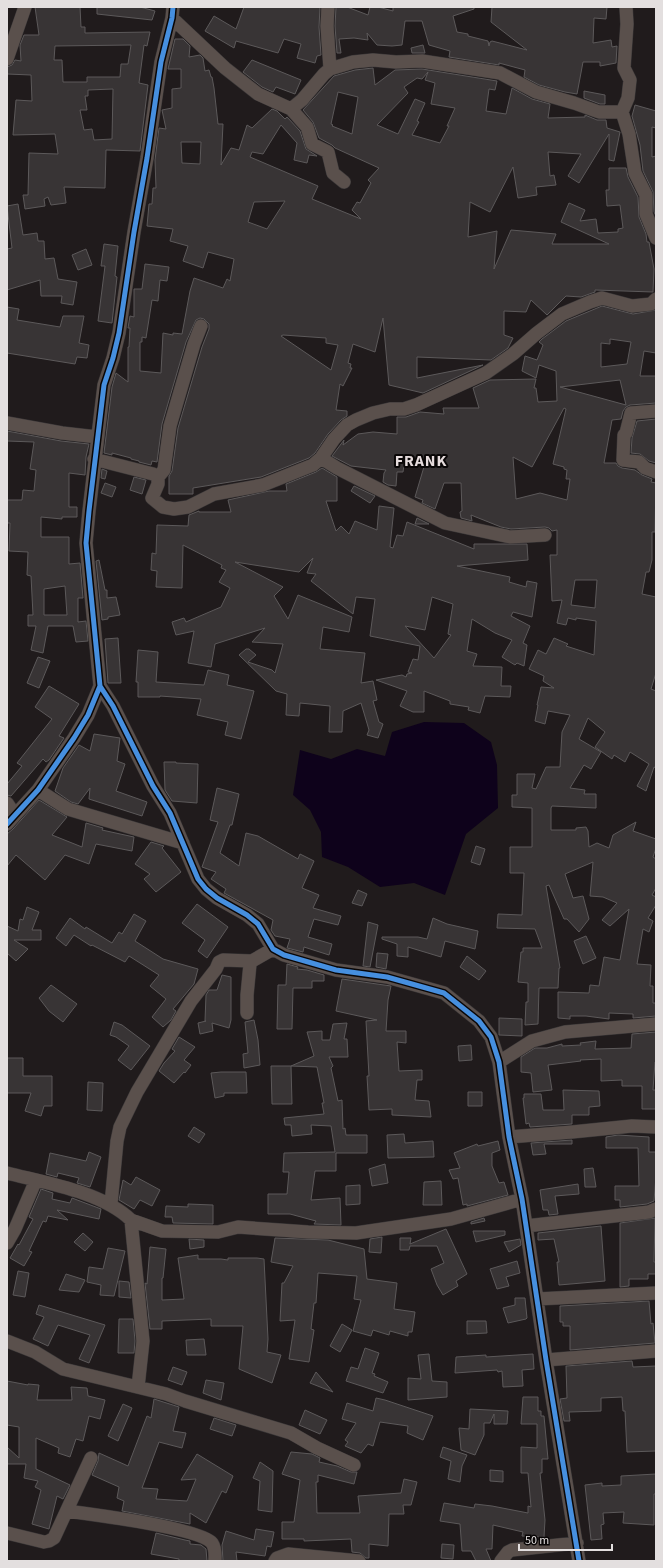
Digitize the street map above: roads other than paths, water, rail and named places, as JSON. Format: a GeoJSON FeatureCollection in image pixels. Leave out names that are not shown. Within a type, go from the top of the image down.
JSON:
{"type":"FeatureCollection","features":[{"type":"Feature","properties":{"kind":"street"},"geometry":{"type":"LineString","coordinates":[[7,59],[25,7]]}},
{"type":"Feature","properties":{"kind":"street"},"geometry":{"type":"LineString","coordinates":[[328,7],[326,26],[330,69]]}},
{"type":"Feature","properties":{"kind":"street"},"geometry":{"type":"LineString","coordinates":[[626,7],[627,24],[624,68],[630,80],[628,98],[622,112],[629,134],[635,173],[646,195],[646,214],[656,238]]}},
{"type":"Feature","properties":{"kind":"street"},"geometry":{"type":"LineString","coordinates":[[173,13],[225,68],[258,94],[291,109],[307,127],[312,144],[328,152],[334,172],[344,182]]}},
{"type":"Feature","properties":{"kind":"street"},"geometry":{"type":"LineString","coordinates":[[173,13],[161,62],[119,333],[104,385],[94,459],[86,543],[100,686],[113,706],[153,786],[170,813],[198,879],[206,889],[217,898],[247,915],[258,924],[273,949],[284,955],[336,970],[387,977],[444,993],[479,1021],[491,1037],[499,1062],[509,1136],[522,1199],[546,1360],[580,1561]]}},
{"type":"Feature","properties":{"kind":"street"},"geometry":{"type":"LineString","coordinates":[[291,109],[302,100],[330,69],[353,62],[373,60],[435,62],[500,73],[536,92],[600,112],[622,112]]}},
{"type":"Feature","properties":{"kind":"street"},"geometry":{"type":"LineString","coordinates":[[201,326],[194,344],[170,426],[164,470],[158,477],[158,484],[152,498],[163,507],[174,509],[188,507],[214,494],[263,485],[313,465],[321,458],[334,439],[352,423],[373,413],[416,405],[486,373],[562,314],[602,298],[632,306],[650,304],[656,298]]}},
{"type":"Feature","properties":{"kind":"street"},"geometry":{"type":"LineString","coordinates":[[656,411],[631,413],[626,433],[624,435],[623,460],[639,462],[644,468],[656,472]]}},
{"type":"Feature","properties":{"kind":"street"},"geometry":{"type":"LineString","coordinates":[[7,424],[62,433],[97,436]]}},
{"type":"Feature","properties":{"kind":"street"},"geometry":{"type":"LineString","coordinates":[[321,458],[337,468],[445,523],[510,537],[545,535]]}},
{"type":"Feature","properties":{"kind":"street"},"geometry":{"type":"LineString","coordinates":[[94,459],[153,474],[158,477]]}},
{"type":"Feature","properties":{"kind":"street"},"geometry":{"type":"LineString","coordinates":[[11,819],[38,790],[74,738],[88,715],[100,686]]}},
{"type":"Feature","properties":{"kind":"street"},"geometry":{"type":"LineString","coordinates":[[38,790],[68,809],[183,843]]}},
{"type":"Feature","properties":{"kind":"street"},"geometry":{"type":"LineString","coordinates":[[7,803],[11,819]]}},
{"type":"Feature","properties":{"kind":"street"},"geometry":{"type":"LineString","coordinates":[[111,1204],[117,1141],[120,1127],[137,1092],[190,1001],[216,969],[219,962],[223,960],[252,960],[273,949]]}},
{"type":"Feature","properties":{"kind":"street"},"geometry":{"type":"LineString","coordinates":[[247,1013],[246,995],[250,964],[252,960]]}},
{"type":"Feature","properties":{"kind":"street"},"geometry":{"type":"LineString","coordinates":[[499,1062],[532,1041],[552,1035],[565,1032],[656,1024]]}},
{"type":"Feature","properties":{"kind":"street"},"geometry":{"type":"LineString","coordinates":[[509,1136],[632,1126],[656,1127]]}},
{"type":"Feature","properties":{"kind":"street"},"geometry":{"type":"LineString","coordinates":[[7,1173],[91,1196],[111,1204],[132,1220],[162,1231],[218,1232],[238,1227],[308,1232],[356,1233],[451,1218],[522,1199]]}},
{"type":"Feature","properties":{"kind":"street"},"geometry":{"type":"LineString","coordinates":[[7,1242],[15,1229],[36,1180]]}},
{"type":"Feature","properties":{"kind":"street"},"geometry":{"type":"LineString","coordinates":[[526,1226],[649,1212],[656,1209]]}},
{"type":"Feature","properties":{"kind":"street"},"geometry":{"type":"LineString","coordinates":[[132,1220],[143,1341],[138,1387]]}},
{"type":"Feature","properties":{"kind":"street"},"geometry":{"type":"LineString","coordinates":[[537,1299],[656,1293]]}},
{"type":"Feature","properties":{"kind":"street"},"geometry":{"type":"LineString","coordinates":[[7,1340],[35,1352],[63,1369],[166,1394],[291,1433],[317,1448],[354,1465]]}},
{"type":"Feature","properties":{"kind":"street"},"geometry":{"type":"LineString","coordinates":[[546,1360],[656,1351]]}},
{"type":"Feature","properties":{"kind":"street"},"geometry":{"type":"LineString","coordinates":[[7,1533],[44,1542],[54,1538],[91,1458]]}},
{"type":"Feature","properties":{"kind":"street"},"geometry":{"type":"LineString","coordinates":[[67,1511],[125,1519],[180,1530],[212,1543],[215,1549],[215,1561]]}},
{"type":"Feature","properties":{"kind":"street"},"geometry":{"type":"LineString","coordinates":[[506,1558],[512,1550],[577,1543]]}},
{"type":"Feature","properties":{"kind":"street"},"geometry":{"type":"LineString","coordinates":[[275,1561],[277,1558],[288,1554],[330,1560],[359,1561]]}},
{"type":"Feature","properties":{"kind":"district","name":"FRANK"},"geometry":{"type":"Point","coordinates":[421,461]}}]}
